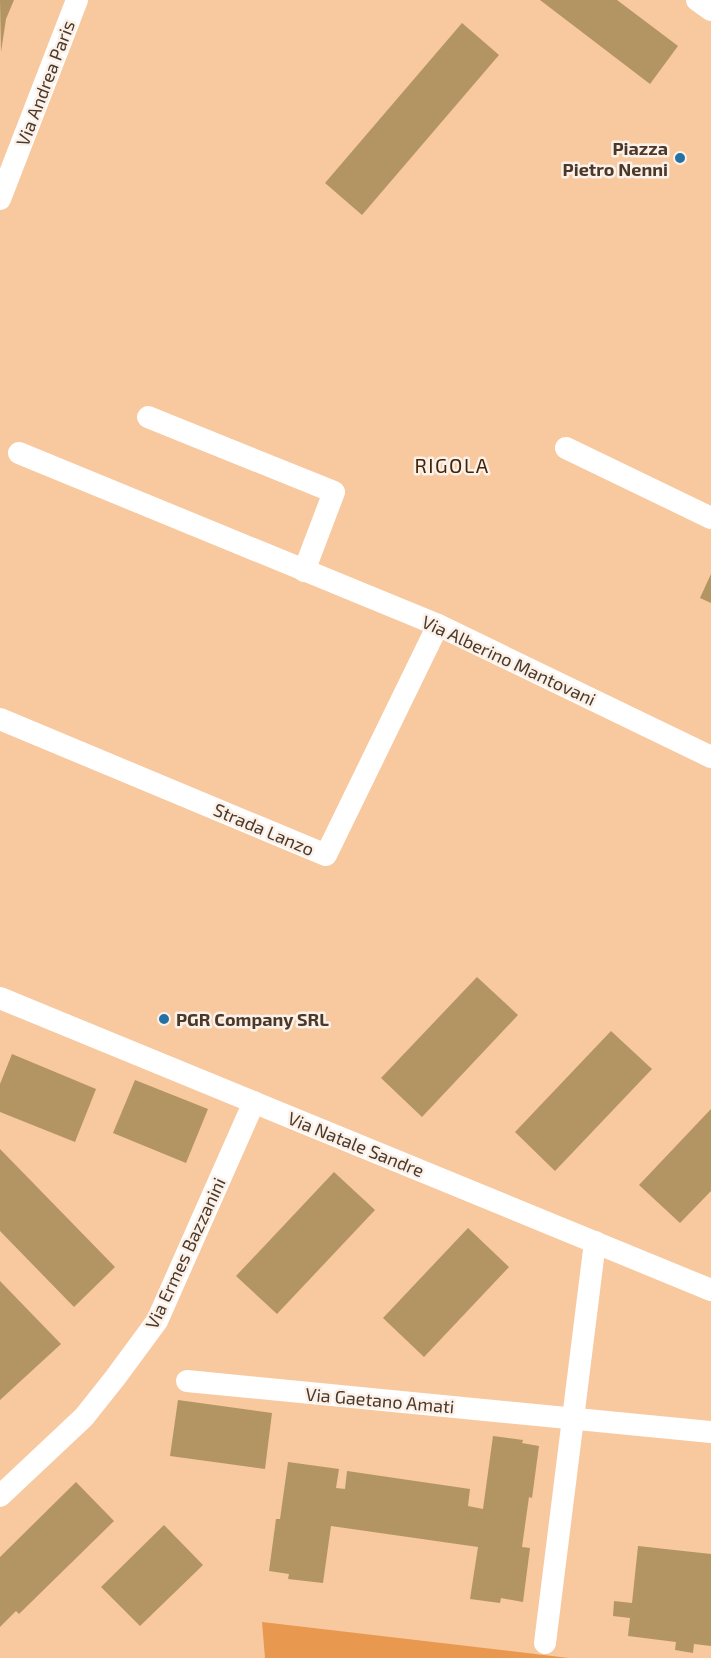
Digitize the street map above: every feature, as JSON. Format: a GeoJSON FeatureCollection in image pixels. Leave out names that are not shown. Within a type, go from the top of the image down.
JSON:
{"type":"FeatureCollection","features":[{"type":"Feature","properties":{"kind":"street","name":"Via Andrea Paris"},"geometry":{"type":"LineString","coordinates":[[0,199],[7,159],[77,0]]}},
{"type":"Feature","properties":{"kind":"street"},"geometry":{"type":"LineString","coordinates":[[697,0],[711,10]]}},
{"type":"Feature","properties":{"kind":"street"},"geometry":{"type":"LineString","coordinates":[[148,417],[334,492],[304,571]]}},
{"type":"Feature","properties":{"kind":"street"},"geometry":{"type":"LineString","coordinates":[[566,448],[711,518]]}},
{"type":"Feature","properties":{"kind":"street","name":"Via Alberino Mantovani"},"geometry":{"type":"LineString","coordinates":[[19,453],[438,625],[711,757]]}},
{"type":"Feature","properties":{"kind":"street","name":"Strada Lanzo"},"geometry":{"type":"LineString","coordinates":[[0,719],[326,855],[438,625]]}},
{"type":"Feature","properties":{"kind":"street","name":"Via Natale Sandre"},"geometry":{"type":"LineString","coordinates":[[0,998],[711,1290]]}},
{"type":"Feature","properties":{"kind":"street","name":"Via Ermes Bazzanini"},"geometry":{"type":"LineString","coordinates":[[0,1497],[84,1417],[157,1321],[254,1102]]}},
{"type":"Feature","properties":{"kind":"street"},"geometry":{"type":"LineString","coordinates":[[544,1643],[595,1242]]}},
{"type":"Feature","properties":{"kind":"street","name":"Via Gaetano Amati"},"geometry":{"type":"LineString","coordinates":[[187,1381],[711,1432]]}},
{"type":"Feature","properties":{"kind":"shaded area"},"geometry":{"type":"Polygon","coordinates":[[[262,1622],[569,1658],[265,1658],[262,1622]]]}},
{"type":"Feature","properties":{"kind":"building"},"geometry":{"type":"Polygon","coordinates":[[[0,0],[14,0],[6,19],[1,52],[0,0]]]}},
{"type":"Feature","properties":{"kind":"building"},"geometry":{"type":"Polygon","coordinates":[[[540,0],[617,0],[678,46],[650,84],[540,0]]]}},
{"type":"Feature","properties":{"kind":"building"},"geometry":{"type":"Polygon","coordinates":[[[462,23],[499,55],[362,215],[325,183],[462,23]]]}},
{"type":"Feature","properties":{"kind":"building"},"geometry":{"type":"Polygon","coordinates":[[[711,574],[711,603],[700,598],[711,574]]]}},
{"type":"Feature","properties":{"kind":"building"},"geometry":{"type":"Polygon","coordinates":[[[477,977],[518,1015],[422,1117],[381,1078],[477,977]]]}},
{"type":"Feature","properties":{"kind":"building"},"geometry":{"type":"Polygon","coordinates":[[[611,1031],[652,1069],[555,1171],[515,1132],[611,1031]]]}},
{"type":"Feature","properties":{"kind":"building"},"geometry":{"type":"Polygon","coordinates":[[[12,1054],[96,1089],[75,1142],[0,1112],[0,1084],[12,1054]]]}},
{"type":"Feature","properties":{"kind":"building"},"geometry":{"type":"Polygon","coordinates":[[[135,1080],[208,1109],[186,1163],[113,1133],[135,1080]]]}},
{"type":"Feature","properties":{"kind":"building"},"geometry":{"type":"Polygon","coordinates":[[[711,1109],[711,1191],[680,1223],[639,1185],[711,1109]]]}},
{"type":"Feature","properties":{"kind":"building"},"geometry":{"type":"Polygon","coordinates":[[[0,1149],[115,1267],[74,1307],[0,1231],[0,1149]]]}},
{"type":"Feature","properties":{"kind":"building"},"geometry":{"type":"Polygon","coordinates":[[[334,1172],[375,1210],[277,1314],[236,1276],[334,1172]]]}},
{"type":"Feature","properties":{"kind":"building"},"geometry":{"type":"Polygon","coordinates":[[[468,1228],[509,1267],[424,1357],[383,1318],[468,1228]]]}},
{"type":"Feature","properties":{"kind":"building"},"geometry":{"type":"Polygon","coordinates":[[[0,1281],[61,1344],[0,1400],[0,1281]]]}},
{"type":"Feature","properties":{"kind":"building"},"geometry":{"type":"Polygon","coordinates":[[[178,1400],[272,1413],[265,1469],[170,1456],[178,1400]]]}},
{"type":"Feature","properties":{"kind":"building"},"geometry":{"type":"Polygon","coordinates":[[[493,1436],[523,1440],[522,1443],[539,1446],[522,1547],[530,1548],[523,1602],[501,1598],[500,1603],[470,1599],[478,1547],[331,1526],[323,1583],[288,1579],[289,1574],[269,1571],[276,1519],[280,1519],[288,1462],[339,1469],[336,1488],[345,1489],[347,1471],[470,1489],[468,1506],[483,1509],[493,1436]]]}},
{"type":"Feature","properties":{"kind":"building"},"geometry":{"type":"Polygon","coordinates":[[[76,1482],[114,1521],[19,1614],[16,1611],[0,1627],[0,1557],[76,1482]]]}},
{"type":"Feature","properties":{"kind":"building"},"geometry":{"type":"Polygon","coordinates":[[[164,1525],[203,1565],[140,1626],[101,1587],[164,1525]]]}},
{"type":"Feature","properties":{"kind":"building"},"geometry":{"type":"Polygon","coordinates":[[[638,1546],[711,1554],[711,1646],[694,1644],[693,1653],[675,1650],[676,1642],[628,1636],[630,1618],[613,1616],[614,1601],[632,1603],[638,1546]]]}},
{"type":"Feature","properties":{"kind":"place","name":"Piazza Pietro Nenni"},"geometry":{"type":"Point","coordinates":[680,158]}},
{"type":"Feature","properties":{"kind":"place","name":"PGR Company SRL"},"geometry":{"type":"Point","coordinates":[164,1019]}},
{"type":"Feature","properties":{"kind":"district","name":"RIGOLA"},"geometry":{"type":"Point","coordinates":[452,465]}}]}
